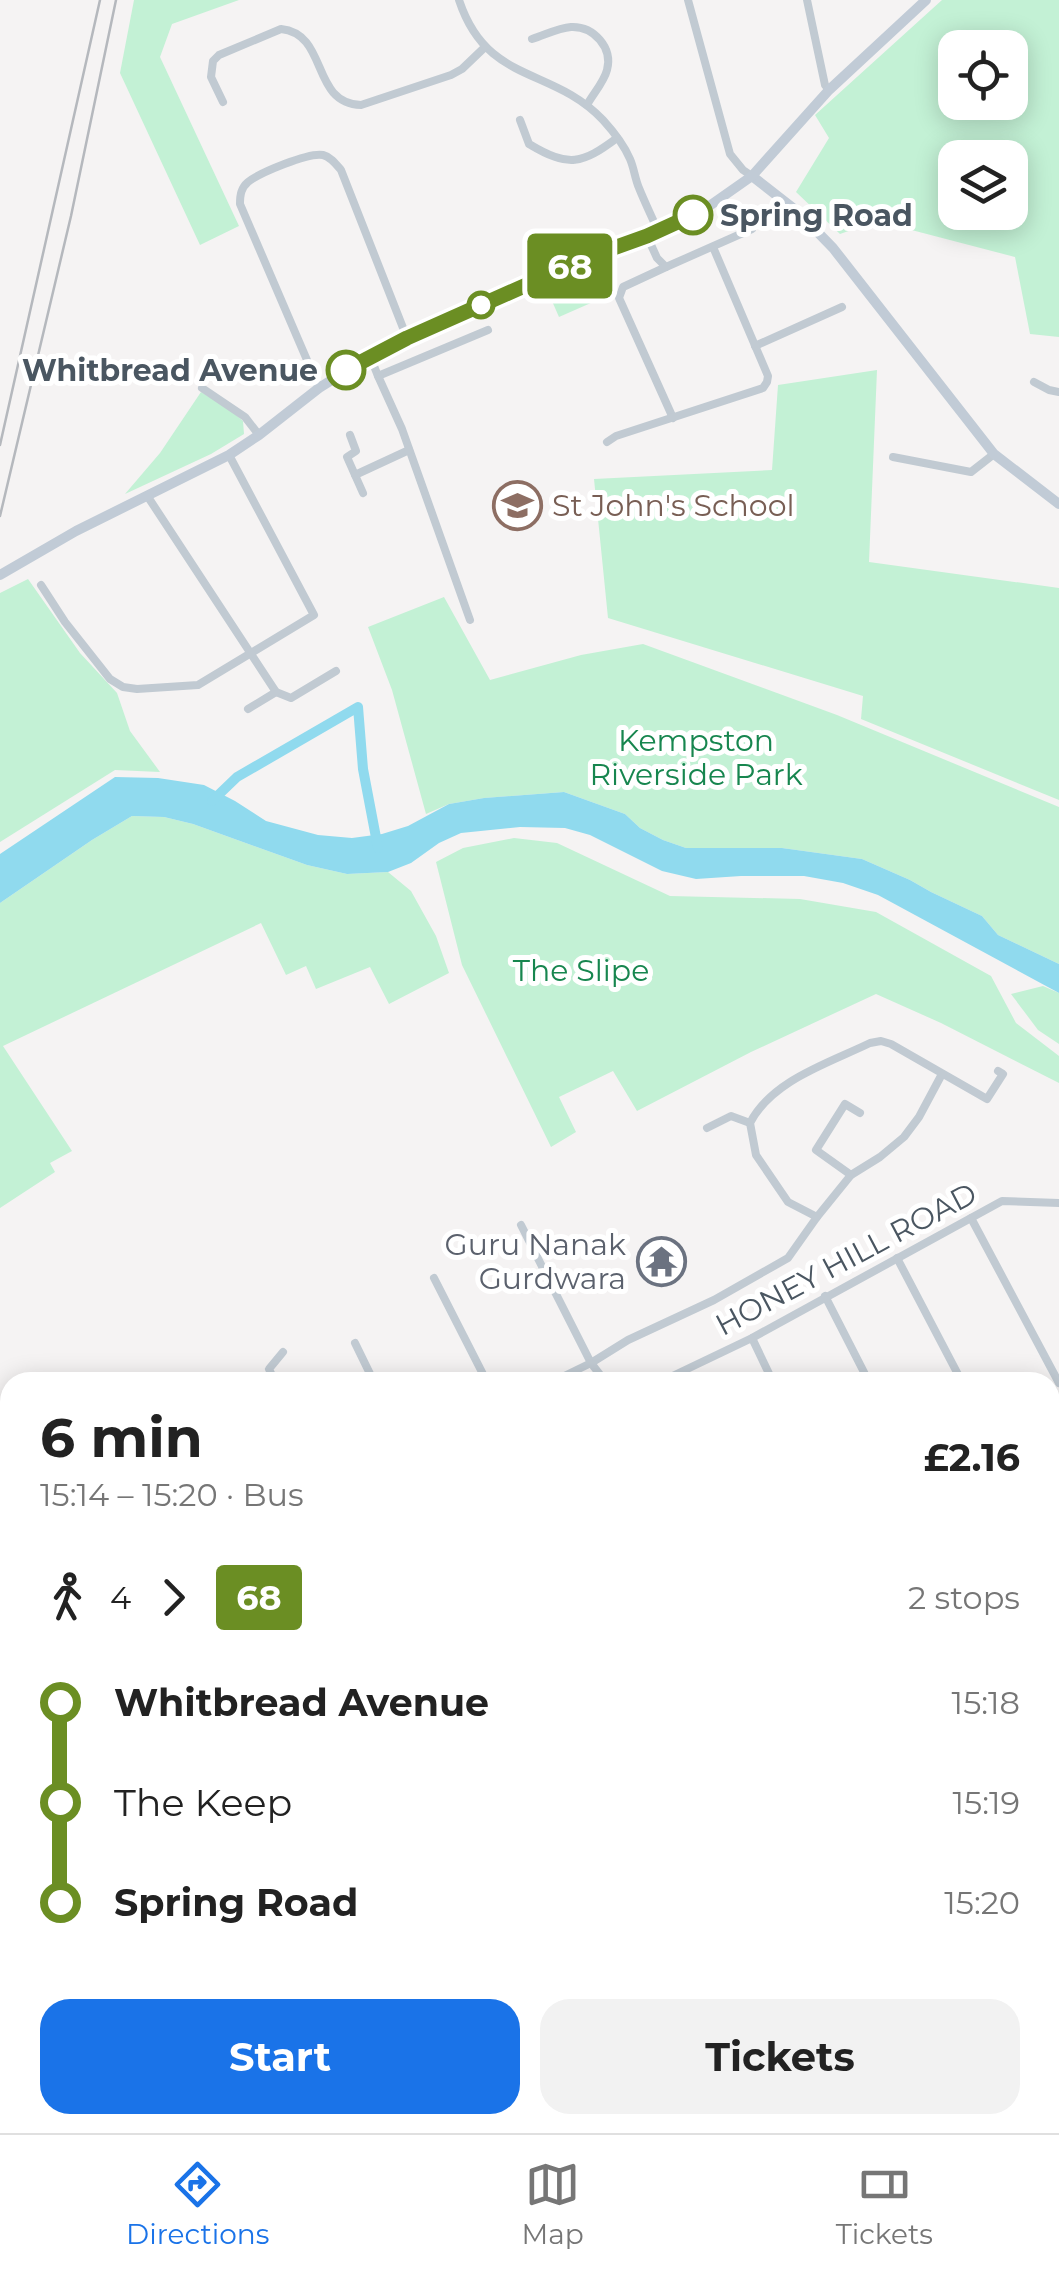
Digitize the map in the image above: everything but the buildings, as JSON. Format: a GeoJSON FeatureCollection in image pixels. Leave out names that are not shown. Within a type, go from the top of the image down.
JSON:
{"type":"FeatureCollection","features":[{"type":"Feature","properties":{"kind":"main road"},"geometry":{"type":"LineString","coordinates":[[0,575],[76,531],[229,455],[319,388],[370,356],[705,209],[752,176],[829,90],[920,2]]}},
{"type":"Feature","properties":{"kind":"main road"},"geometry":{"type":"LineString","coordinates":[[752,176],[798,212],[833,248],[994,454],[1059,504]]}},
{"type":"Feature","properties":{"kind":"street"},"geometry":{"type":"LineString","coordinates":[[459,0],[485,47],[513,69],[570,93],[617,138],[629,156],[657,258],[666,267]]}},
{"type":"Feature","properties":{"kind":"street"},"geometry":{"type":"LineString","coordinates":[[688,0],[730,154],[752,176]]}},
{"type":"Feature","properties":{"kind":"street"},"geometry":{"type":"LineString","coordinates":[[806,0],[829,90]]}},
{"type":"Feature","properties":{"kind":"street"},"geometry":{"type":"LineString","coordinates":[[532,39],[574,26],[595,34],[603,42],[609,66],[587,106]]}},
{"type":"Feature","properties":{"kind":"street"},"geometry":{"type":"LineString","coordinates":[[223,102],[211,77],[212,61],[281,30],[290,30],[306,40],[332,92],[350,104],[362,105],[451,75],[485,47]]}},
{"type":"Feature","properties":{"kind":"street"},"geometry":{"type":"LineString","coordinates":[[216,87],[225,82]]}},
{"type":"Feature","properties":{"kind":"street"},"geometry":{"type":"LineString","coordinates":[[520,120],[529,130],[529,144],[565,160],[587,158],[617,138]]}},
{"type":"Feature","properties":{"kind":"street"},"geometry":{"type":"LineString","coordinates":[[319,388],[240,204],[249,181],[312,155],[332,159],[341,170],[407,338]]}},
{"type":"Feature","properties":{"kind":"street"},"geometry":{"type":"LineString","coordinates":[[673,418],[620,298],[623,288],[752,229]]}},
{"type":"Feature","properties":{"kind":"street"},"geometry":{"type":"LineString","coordinates":[[607,442],[762,388],[767,382],[768,376],[713,247]]}},
{"type":"Feature","properties":{"kind":"street"},"geometry":{"type":"LineString","coordinates":[[755,346],[842,308]]}},
{"type":"Feature","properties":{"kind":"street"},"geometry":{"type":"LineString","coordinates":[[378,376],[488,330]]}},
{"type":"Feature","properties":{"kind":"street"},"geometry":{"type":"LineString","coordinates":[[370,356],[409,450],[470,620]]}},
{"type":"Feature","properties":{"kind":"street"},"geometry":{"type":"LineString","coordinates":[[1034,382],[1059,392]]}},
{"type":"Feature","properties":{"kind":"street"},"geometry":{"type":"LineString","coordinates":[[202,388],[245,416],[258,435]]}},
{"type":"Feature","properties":{"kind":"street"},"geometry":{"type":"LineString","coordinates":[[611,426],[616,436]]}},
{"type":"Feature","properties":{"kind":"street"},"geometry":{"type":"LineString","coordinates":[[350,435],[356,450],[347,457],[362,493]]}},
{"type":"Feature","properties":{"kind":"street"},"geometry":{"type":"LineString","coordinates":[[354,476],[409,450]]}},
{"type":"Feature","properties":{"kind":"street"},"geometry":{"type":"LineString","coordinates":[[893,458],[970,472],[994,454]]}},
{"type":"Feature","properties":{"kind":"street"},"geometry":{"type":"LineString","coordinates":[[41,585],[110,679],[137,689],[198,686],[314,615],[229,455]]}},
{"type":"Feature","properties":{"kind":"street"},"geometry":{"type":"LineString","coordinates":[[148,497],[276,692],[291,698],[336,671]]}},
{"type":"Feature","properties":{"kind":"street"},"geometry":{"type":"LineString","coordinates":[[248,710],[276,692]]}},
{"type":"Feature","properties":{"kind":"street"},"geometry":{"type":"LineString","coordinates":[[817,1217],[788,1202],[756,1156],[750,1122],[768,1097],[805,1075],[881,1041],[987,1099],[1003,1074],[998,1071]]}},
{"type":"Feature","properties":{"kind":"street"},"geometry":{"type":"LineString","coordinates":[[573,1372],[788,1258],[851,1175],[904,1138],[942,1074]]}},
{"type":"Feature","properties":{"kind":"street"},"geometry":{"type":"LineString","coordinates":[[851,1175],[816,1150],[845,1104],[860,1113]]}},
{"type":"Feature","properties":{"kind":"street"},"geometry":{"type":"LineString","coordinates":[[707,1128],[731,1116],[750,1122]]}},
{"type":"Feature","properties":{"kind":"street","name":"HONEY HILL ROAD"},"geometry":{"type":"LineString","coordinates":[[681,1372],[752,1338],[1002,1201],[1059,1204]]}},
{"type":"Feature","properties":{"kind":"street"},"geometry":{"type":"LineString","coordinates":[[971,1218],[1053,1372]]}},
{"type":"Feature","properties":{"kind":"street"},"geometry":{"type":"LineString","coordinates":[[522,1225],[596,1372]]}},
{"type":"Feature","properties":{"kind":"street"},"geometry":{"type":"LineString","coordinates":[[897,1258],[957,1372]]}},
{"type":"Feature","properties":{"kind":"street"},"geometry":{"type":"LineString","coordinates":[[434,1278],[482,1372]]}},
{"type":"Feature","properties":{"kind":"street"},"geometry":{"type":"LineString","coordinates":[[825,1296],[864,1372]]}},
{"type":"Feature","properties":{"kind":"street"},"geometry":{"type":"LineString","coordinates":[[752,1338],[768,1372]]}},
{"type":"Feature","properties":{"kind":"street"},"geometry":{"type":"LineString","coordinates":[[354,1343],[369,1372]]}},
{"type":"Feature","properties":{"kind":"street"},"geometry":{"type":"LineString","coordinates":[[269,1372],[284,1352]]}},
{"type":"Feature","properties":{"kind":"green space"},"geometry":{"type":"Polygon","coordinates":[[[134,0],[239,0],[172,24],[160,57],[239,226],[200,245],[120,73],[134,0]]]}},
{"type":"Feature","properties":{"kind":"green space"},"geometry":{"type":"Polygon","coordinates":[[[942,0],[1059,0],[1059,337],[1030,334],[1015,257],[877,221],[840,234],[796,192],[829,138],[815,115],[942,0]]]}},
{"type":"Feature","properties":{"kind":"green space"},"geometry":{"type":"Polygon","coordinates":[[[598,270],[609,295],[559,317],[548,292],[598,270]]]}},
{"type":"Feature","properties":{"kind":"green space"},"geometry":{"type":"Polygon","coordinates":[[[877,370],[869,562],[1059,588],[1059,800],[861,719],[863,696],[608,618],[594,479],[772,470],[778,385],[877,370]]]}},
{"type":"Feature","properties":{"kind":"green space"},"geometry":{"type":"Polygon","coordinates":[[[201,392],[243,421],[244,434],[211,454],[125,494],[160,453],[201,392]]]}},
{"type":"Feature","properties":{"kind":"green space"},"geometry":{"type":"Polygon","coordinates":[[[28,579],[80,653],[117,693],[130,731],[160,772],[115,770],[0,842],[0,593],[28,579]]]}},
{"type":"Feature","properties":{"kind":"green space","name":"Kempston Riverside Park"},"geometry":{"type":"Polygon","coordinates":[[[444,597],[490,680],[581,655],[643,644],[837,715],[1059,807],[1059,964],[998,935],[982,916],[862,859],[782,848],[686,848],[640,828],[625,814],[564,792],[484,798],[449,804],[426,814],[392,690],[368,627],[444,597]]]}},
{"type":"Feature","properties":{"kind":"green space"},"geometry":{"type":"Polygon","coordinates":[[[132,816],[164,817],[193,824],[307,865],[347,874],[388,872],[411,891],[436,936],[449,973],[389,1004],[370,967],[316,989],[306,966],[286,975],[261,923],[3,1046],[72,1151],[50,1163],[55,1172],[0,1208],[0,903],[132,816]]]}},
{"type":"Feature","properties":{"kind":"green space","name":"The Slipe"},"geometry":{"type":"Polygon","coordinates":[[[514,838],[557,843],[670,896],[800,899],[876,912],[991,976],[1016,1023],[1059,1056],[1059,1083],[876,994],[637,1111],[613,1071],[559,1097],[576,1132],[551,1147],[462,965],[436,862],[463,848],[514,838]]]}},
{"type":"Feature","properties":{"kind":"green space"},"geometry":{"type":"Polygon","coordinates":[[[1043,986],[1059,993],[1059,1044],[1038,1030],[1011,994],[1043,986]]]}},
{"type":"Feature","properties":{"kind":"water"},"geometry":{"type":"Polygon","coordinates":[[[115,777],[204,785],[266,821],[318,835],[352,838],[382,834],[408,826],[449,804],[564,792],[625,814],[640,828],[686,848],[782,848],[862,859],[982,916],[998,935],[1059,964],[1059,993],[878,895],[843,883],[804,876],[696,879],[662,871],[590,835],[565,828],[520,827],[461,833],[388,872],[347,874],[307,865],[193,824],[164,817],[132,816],[0,903],[0,854],[115,777]]]}},
{"type":"Feature","properties":{"kind":"waterway"},"geometry":{"type":"LineString","coordinates":[[212,801],[237,777],[358,707],[363,769],[378,848]]}},
{"type":"Feature","properties":{"kind":"railway"},"geometry":{"type":"LineString","coordinates":[[0,445],[100,0]]}},
{"type":"Feature","properties":{"kind":"railway"},"geometry":{"type":"LineString","coordinates":[[0,516],[71,216],[116,0]]}},
{"type":"Feature","properties":{"kind":"bus line","name":"68"},"geometry":{"type":"LineString","coordinates":[[346,370],[407,338],[693,215]]}},
{"type":"Feature","properties":{"kind":"place","name":"Spring Road"},"geometry":{"type":"Point","coordinates":[693,215]}},
{"type":"Feature","properties":{"kind":"place","name":"Whitbread Avenue"},"geometry":{"type":"Point","coordinates":[346,370]}},
{"type":"Feature","properties":{"kind":"place","name":"St John's School"},"geometry":{"type":"Point","coordinates":[517,505]}},
{"type":"Feature","properties":{"kind":"place","name":"Guru Nanak Gurdwara"},"geometry":{"type":"Point","coordinates":[661,1261]}}]}
